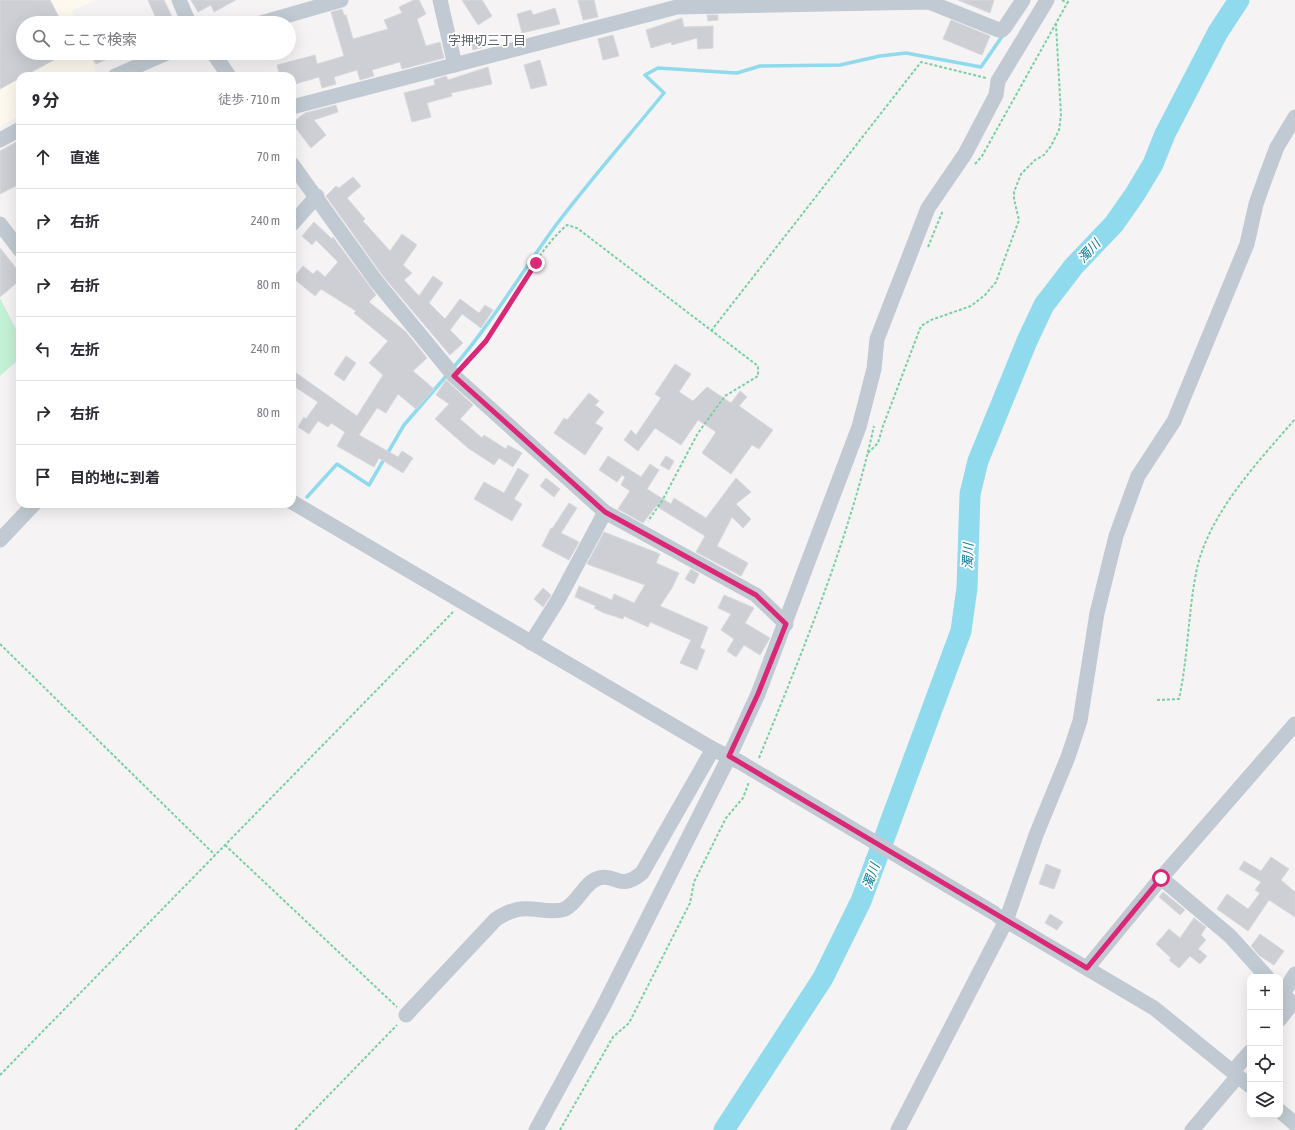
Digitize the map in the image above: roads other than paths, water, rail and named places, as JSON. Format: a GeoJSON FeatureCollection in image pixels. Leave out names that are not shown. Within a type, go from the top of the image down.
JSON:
{"type":"FeatureCollection","features":[{"type":"Feature","properties":{"kind":"street"},"geometry":{"type":"LineString","coordinates":[[179,0],[186,16]]}},
{"type":"Feature","properties":{"kind":"street"},"geometry":{"type":"LineString","coordinates":[[286,16],[342,0]]}},
{"type":"Feature","properties":{"kind":"street"},"geometry":{"type":"LineString","coordinates":[[440,0],[455,65]]}},
{"type":"Feature","properties":{"kind":"street"},"geometry":{"type":"LineString","coordinates":[[296,106],[455,65],[680,3],[929,2],[1002,30],[1023,0]]}},
{"type":"Feature","properties":{"kind":"street"},"geometry":{"type":"LineString","coordinates":[[536,1130],[734,759],[859,427],[874,369],[877,339],[928,208],[965,154],[996,95],[998,81],[1047,0]]}},
{"type":"Feature","properties":{"kind":"street"},"geometry":{"type":"LineString","coordinates":[[124,72],[151,60]]}},
{"type":"Feature","properties":{"kind":"street"},"geometry":{"type":"LineString","coordinates":[[217,60],[226,72]]}},
{"type":"Feature","properties":{"kind":"street"},"geometry":{"type":"LineString","coordinates":[[898,1130],[914,1102],[1000,917],[1068,757],[1080,721],[1097,612],[1116,536],[1138,476],[1174,421],[1247,244],[1256,204],[1266,176],[1278,147],[1295,117]]}},
{"type":"Feature","properties":{"kind":"street"},"geometry":{"type":"LineString","coordinates":[[0,140],[16,130]]}},
{"type":"Feature","properties":{"kind":"street"},"geometry":{"type":"LineString","coordinates":[[296,169],[317,196],[376,281],[454,376],[605,512],[756,595],[786,624]]}},
{"type":"Feature","properties":{"kind":"street"},"geometry":{"type":"LineString","coordinates":[[296,220],[317,196]]}},
{"type":"Feature","properties":{"kind":"street"},"geometry":{"type":"LineString","coordinates":[[0,224],[15,233]]}},
{"type":"Feature","properties":{"kind":"street"},"geometry":{"type":"LineString","coordinates":[[296,504],[713,749],[734,759],[1154,1008],[1247,1083]]}},
{"type":"Feature","properties":{"kind":"street"},"geometry":{"type":"LineString","coordinates":[[0,540],[30,508]]}},
{"type":"Feature","properties":{"kind":"street"},"geometry":{"type":"LineString","coordinates":[[531,643],[558,600],[605,512]]}},
{"type":"Feature","properties":{"kind":"street"},"geometry":{"type":"LineString","coordinates":[[1087,968],[1161,878],[1295,724]]}},
{"type":"Feature","properties":{"kind":"street"},"geometry":{"type":"LineString","coordinates":[[406,1015],[496,919],[510,911],[523,909],[564,909],[574,902],[595,879],[604,877],[620,882],[631,881],[642,873],[713,749]]}},
{"type":"Feature","properties":{"kind":"street"},"geometry":{"type":"LineString","coordinates":[[1161,878],[1230,936],[1264,974]]}},
{"type":"Feature","properties":{"kind":"street"},"geometry":{"type":"LineString","coordinates":[[1283,992],[1295,974]]}},
{"type":"Feature","properties":{"kind":"street"},"geometry":{"type":"LineString","coordinates":[[1283,994],[1291,1002],[1291,1005],[1283,1015]]}},
{"type":"Feature","properties":{"kind":"street"},"geometry":{"type":"LineString","coordinates":[[1192,1130],[1247,1056]]}},
{"type":"Feature","properties":{"kind":"street"},"geometry":{"type":"LineString","coordinates":[[1283,1114],[1295,1124]]}},
{"type":"Feature","properties":{"kind":"waterway","name":"濁川"},"geometry":{"type":"LineString","coordinates":[[724,1130],[823,978],[861,901],[961,631],[967,588],[970,494],[978,461],[1027,341],[1044,305],[1074,266],[1114,224],[1135,194],[1153,164],[1165,134],[1218,32],[1239,0]]}},
{"type":"Feature","properties":{"kind":"waterway"},"geometry":{"type":"LineString","coordinates":[[453,368],[480,334],[569,208],[664,93],[645,75],[658,68],[737,73],[760,66],[840,65],[880,56],[906,53],[981,67],[1003,35]]}},
{"type":"Feature","properties":{"kind":"waterway"},"geometry":{"type":"LineString","coordinates":[[307,497],[337,464],[369,485],[404,425],[448,374]]}},
{"type":"Feature","properties":{"kind":"district","name":"字押切三丁目"},"geometry":{"type":"Point","coordinates":[487,40]}}]}
